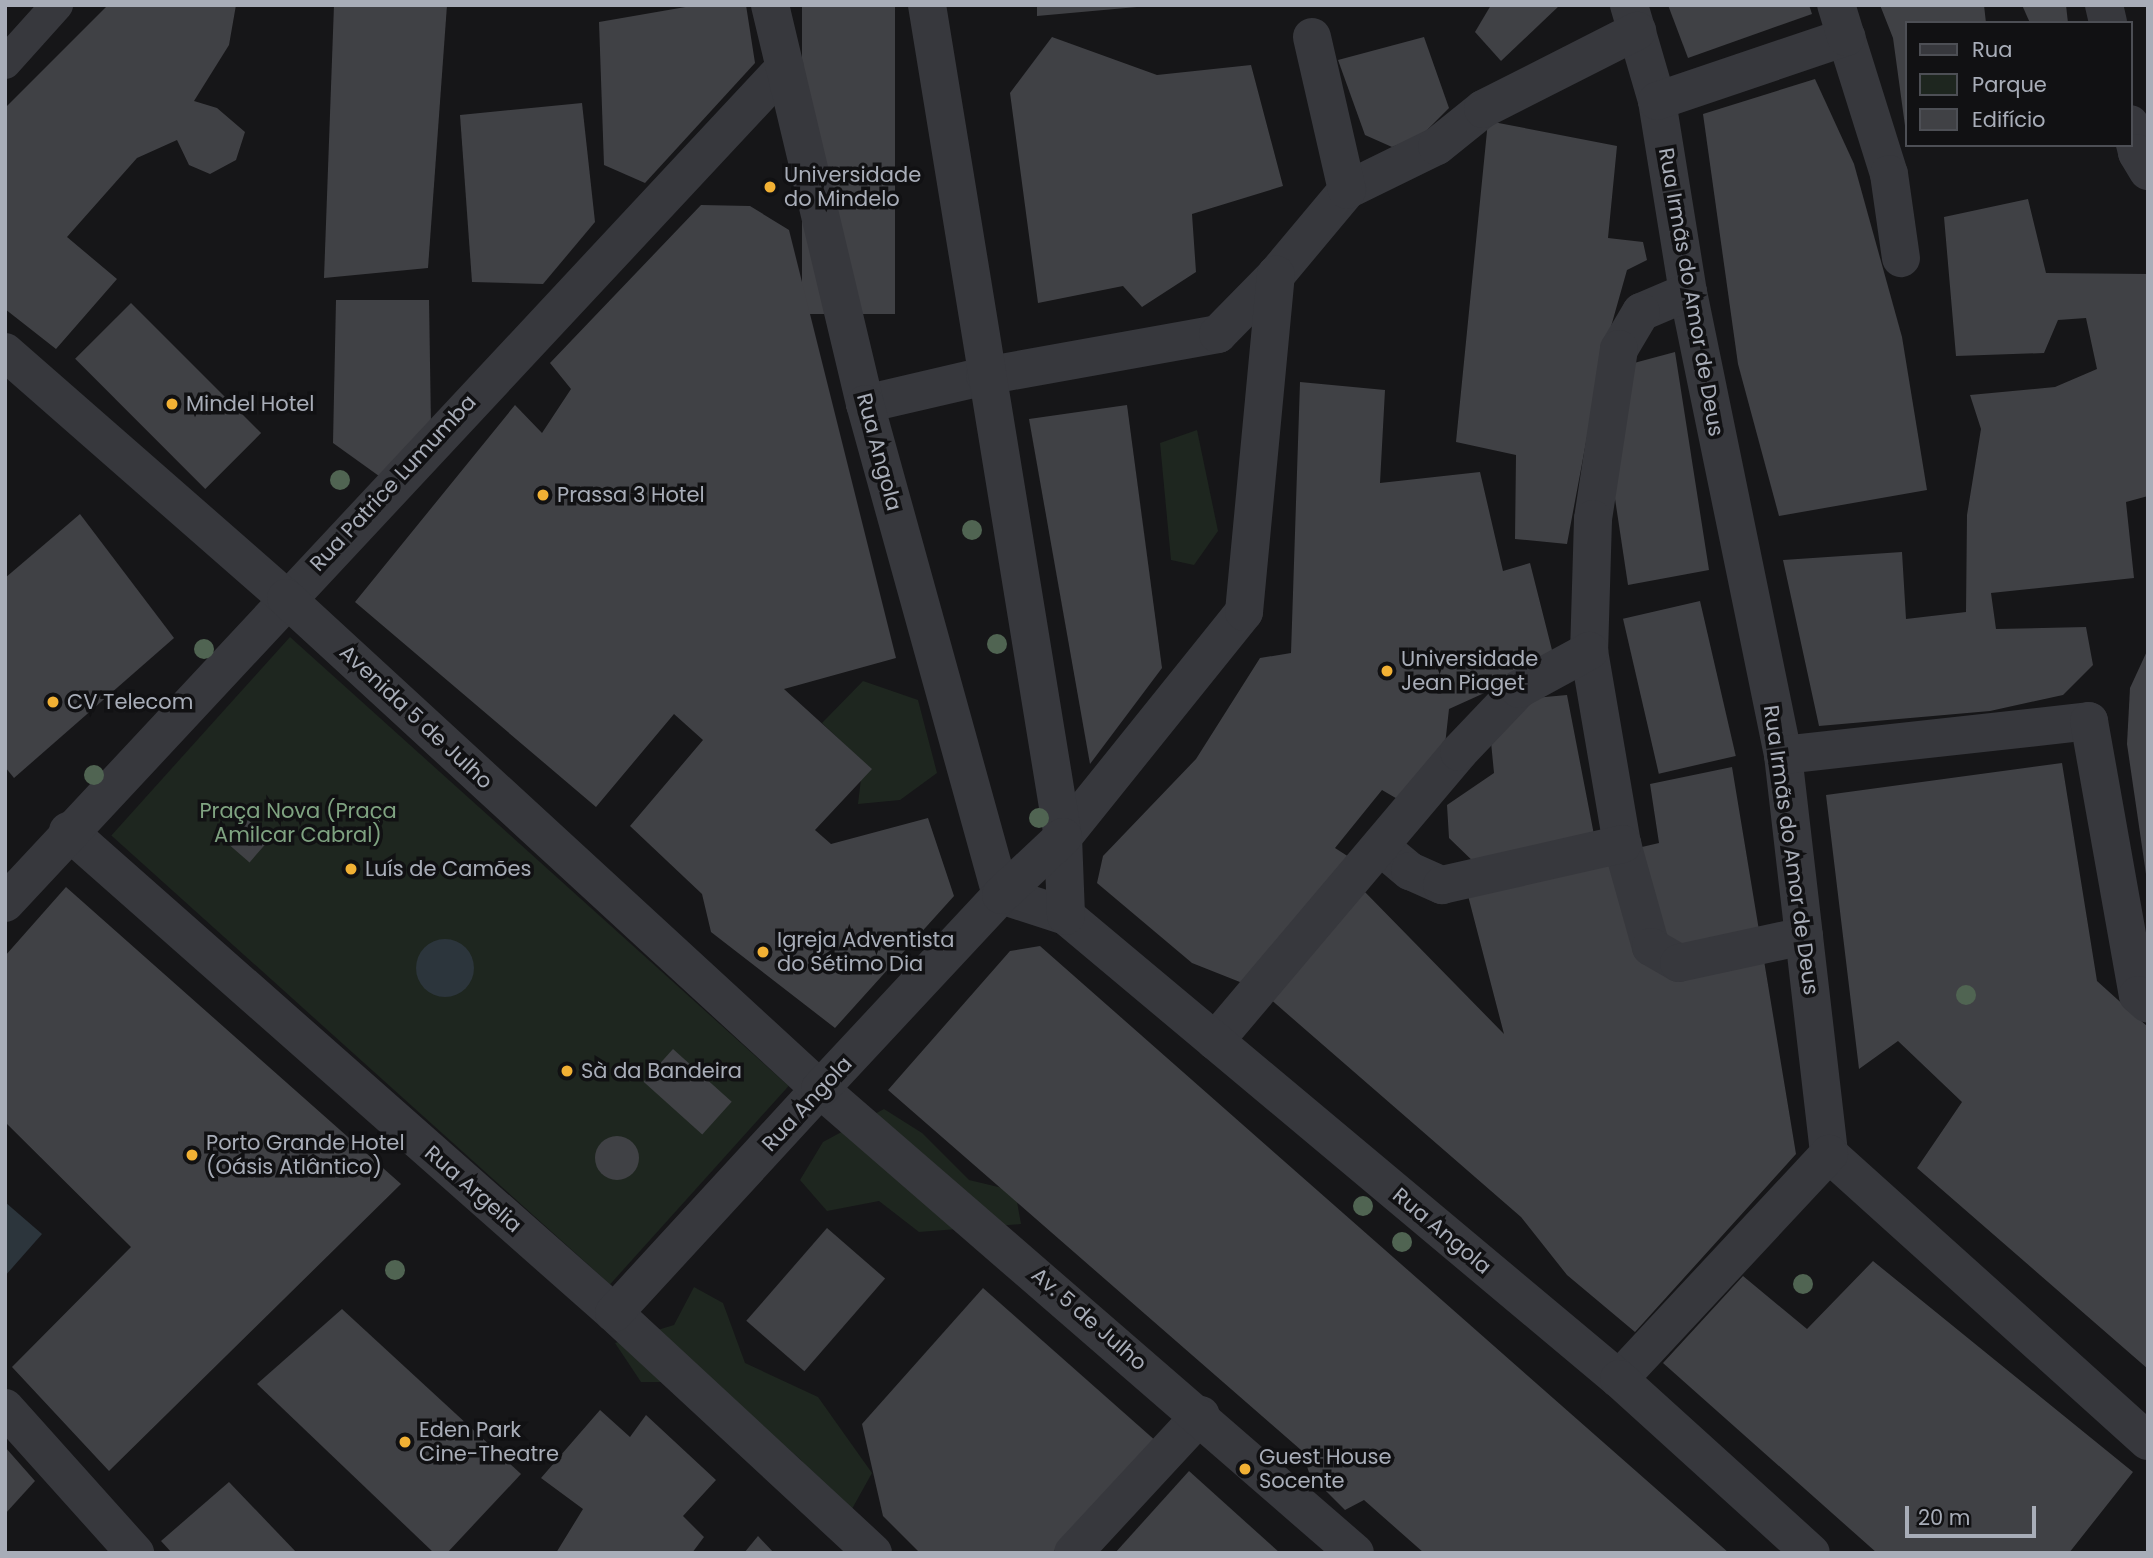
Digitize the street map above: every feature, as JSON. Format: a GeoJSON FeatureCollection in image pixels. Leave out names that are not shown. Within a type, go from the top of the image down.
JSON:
{"type":"FeatureCollection","features":[{"type":"Feature","properties":{"kind":"street"},"geometry":{"type":"LineString","coordinates":[[5,63],[57,5]]}},
{"type":"Feature","properties":{"kind":"street","name":"Rua Angola"},"geometry":{"type":"LineString","coordinates":[[770,5],[865,404],[1001,895]]}},
{"type":"Feature","properties":{"kind":"street"},"geometry":{"type":"LineString","coordinates":[[927,5],[985,376],[1063,837],[1066,916]]}},
{"type":"Feature","properties":{"kind":"street"},"geometry":{"type":"LineString","coordinates":[[865,404],[985,376],[1218,334],[1276,275],[1346,190],[1437,146],[1483,109],[1633,18]]}},
{"type":"Feature","properties":{"kind":"street","name":"Rua Irmãs do Amor de Deus"},"geometry":{"type":"LineString","coordinates":[[1633,18],[1657,101],[1688,292],[1783,755],[1829,1154]]}},
{"type":"Feature","properties":{"kind":"street"},"geometry":{"type":"LineString","coordinates":[[1657,101],[1841,21],[1889,174],[1901,258]]}},
{"type":"Feature","properties":{"kind":"street"},"geometry":{"type":"LineString","coordinates":[[1312,37],[1346,190]]}},
{"type":"Feature","properties":{"kind":"street","name":"Rua Patrice Lumumba"},"geometry":{"type":"LineString","coordinates":[[5,904],[68,831],[785,67]]}},
{"type":"Feature","properties":{"kind":"street"},"geometry":{"type":"LineString","coordinates":[[2132,132],[2137,153],[2148,171]]}},
{"type":"Feature","properties":{"kind":"street","name":"Rua Angola"},"geometry":{"type":"LineString","coordinates":[[614,1313],[1001,895],[1063,837],[1244,612],[1276,275]]}},
{"type":"Feature","properties":{"kind":"street"},"geometry":{"type":"LineString","coordinates":[[1688,292],[1642,312],[1619,349],[1593,519],[1589,651],[1622,844],[1651,947],[1679,963],[1804,936]]}},
{"type":"Feature","properties":{"kind":"street","name":"Avenida 5 de Julho"},"geometry":{"type":"LineString","coordinates":[[5,352],[286,598],[820,1089]]}},
{"type":"Feature","properties":{"kind":"street"},"geometry":{"type":"LineString","coordinates":[[1215,1041],[1459,752],[1519,689],[1589,651]]}},
{"type":"Feature","properties":{"kind":"street"},"geometry":{"type":"LineString","coordinates":[[1783,755],[2089,721],[2138,995],[2148,1004]]}},
{"type":"Feature","properties":{"kind":"street","name":"Rua Argelia"},"geometry":{"type":"LineString","coordinates":[[68,831],[614,1313],[873,1553]]}},
{"type":"Feature","properties":{"kind":"street"},"geometry":{"type":"LineString","coordinates":[[1381,847],[1410,871],[1443,885],[1622,844]]}},
{"type":"Feature","properties":{"kind":"street","name":"Rua Angola"},"geometry":{"type":"LineString","coordinates":[[1001,895],[1066,916],[1619,1379],[1811,1553]]}},
{"type":"Feature","properties":{"kind":"street","name":"Av. 5 de Julho"},"geometry":{"type":"LineString","coordinates":[[820,1089],[1201,1415],[1355,1553]]}},
{"type":"Feature","properties":{"kind":"street"},"geometry":{"type":"LineString","coordinates":[[1619,1379],[1829,1154],[2148,1441]]}},
{"type":"Feature","properties":{"kind":"street"},"geometry":{"type":"LineString","coordinates":[[5,1408],[135,1553]]}},
{"type":"Feature","properties":{"kind":"street"},"geometry":{"type":"LineString","coordinates":[[1073,1553],[1201,1415]]}},
{"type":"Feature","properties":{"kind":"green space"},"geometry":{"type":"Polygon","coordinates":[[[1197,430],[1218,531],[1194,565],[1171,560],[1160,443],[1197,430]]]}},
{"type":"Feature","properties":{"kind":"green space","name":"Praça Nova (Praça Amilcar Cabral)"},"geometry":{"type":"Polygon","coordinates":[[[290,637],[789,1086],[610,1284],[111,835],[290,637]]]}},
{"type":"Feature","properties":{"kind":"green space"},"geometry":{"type":"Polygon","coordinates":[[[863,681],[918,700],[937,773],[900,800],[858,804],[863,762],[822,723],[863,681]]]}},
{"type":"Feature","properties":{"kind":"green space"},"geometry":{"type":"Polygon","coordinates":[[[884,1109],[922,1133],[969,1180],[1015,1191],[1021,1224],[919,1232],[879,1201],[827,1211],[800,1180],[823,1142],[884,1109]]]}},
{"type":"Feature","properties":{"kind":"green space"},"geometry":{"type":"Polygon","coordinates":[[[694,1287],[723,1303],[745,1363],[818,1397],[872,1473],[843,1525],[801,1460],[712,1382],[641,1382],[615,1343],[674,1325],[694,1287]]]}},
{"type":"Feature","properties":{"kind":"shaded area"},"geometry":{"type":"Polygon","coordinates":[[[439,939],[451,939],[466,947],[474,962],[474,974],[466,989],[451,997],[439,997],[424,989],[416,974],[416,962],[424,947],[439,939]]]}},
{"type":"Feature","properties":{"kind":"shaded area"},"geometry":{"type":"Polygon","coordinates":[[[5,1202],[42,1234],[5,1276],[5,1202]]]}},
{"type":"Feature","properties":{"kind":"building"},"geometry":{"type":"Polygon","coordinates":[[[108,5],[236,5],[229,45],[194,101],[217,108],[245,132],[236,160],[210,174],[189,165],[177,140],[137,158],[67,237],[117,279],[56,349],[5,309],[5,108],[108,5]]]}},
{"type":"Feature","properties":{"kind":"building"},"geometry":{"type":"Polygon","coordinates":[[[334,5],[447,5],[428,268],[324,278],[334,5]]]}},
{"type":"Feature","properties":{"kind":"building"},"geometry":{"type":"Polygon","coordinates":[[[697,5],[746,5],[755,63],[645,183],[604,165],[599,22],[697,5]]]}},
{"type":"Feature","properties":{"kind":"building"},"geometry":{"type":"Polygon","coordinates":[[[802,5],[895,5],[895,314],[802,314],[802,5]]]}},
{"type":"Feature","properties":{"kind":"building"},"geometry":{"type":"Polygon","coordinates":[[[1037,5],[1137,5],[1137,7],[1037,16],[1037,5]]]}},
{"type":"Feature","properties":{"kind":"building"},"geometry":{"type":"Polygon","coordinates":[[[1491,5],[1560,5],[1501,61],[1475,32],[1491,5]]]}},
{"type":"Feature","properties":{"kind":"building"},"geometry":{"type":"Polygon","coordinates":[[[1668,5],[1809,5],[1812,14],[1688,58],[1668,5]]]}},
{"type":"Feature","properties":{"kind":"building"},"geometry":{"type":"Polygon","coordinates":[[[1880,5],[1984,5],[1986,21],[1904,21],[1904,118],[1893,38],[1880,5]]]}},
{"type":"Feature","properties":{"kind":"building"},"geometry":{"type":"Polygon","coordinates":[[[2022,5],[2066,5],[2068,21],[2029,21],[2022,5]]]}},
{"type":"Feature","properties":{"kind":"building"},"geometry":{"type":"Polygon","coordinates":[[[1052,37],[1157,75],[1251,65],[1283,186],[1192,214],[1196,272],[1142,307],[1123,286],[1038,303],[1010,93],[1052,37]]]}},
{"type":"Feature","properties":{"kind":"building"},"geometry":{"type":"Polygon","coordinates":[[[1424,37],[1449,108],[1421,136],[1392,147],[1365,135],[1338,60],[1424,37]]]}},
{"type":"Feature","properties":{"kind":"building"},"geometry":{"type":"Polygon","coordinates":[[[1815,79],[1854,164],[1902,337],[1927,490],[1779,516],[1738,364],[1703,114],[1815,79]]]}},
{"type":"Feature","properties":{"kind":"building"},"geometry":{"type":"Polygon","coordinates":[[[582,103],[595,222],[543,284],[472,282],[460,115],[582,103]]]}},
{"type":"Feature","properties":{"kind":"building"},"geometry":{"type":"Polygon","coordinates":[[[1488,121],[1617,146],[1608,238],[1643,242],[1647,260],[1627,270],[1601,362],[1567,544],[1515,539],[1516,455],[1456,442],[1488,121]]]}},
{"type":"Feature","properties":{"kind":"building"},"geometry":{"type":"Polygon","coordinates":[[[2028,199],[2046,273],[2148,274],[2148,496],[2126,502],[2134,578],[1991,593],[1996,629],[2086,627],[2093,665],[2063,695],[1990,711],[1819,726],[1783,560],[1902,552],[1906,619],[1966,612],[1967,515],[1981,429],[1970,395],[2055,387],[2097,369],[2086,318],[2058,320],[2044,353],[1956,356],[1944,217],[2028,199]]]}},
{"type":"Feature","properties":{"kind":"building"},"geometry":{"type":"Polygon","coordinates":[[[701,205],[750,206],[789,230],[896,658],[784,689],[872,769],[815,830],[831,844],[928,818],[954,896],[835,1028],[711,932],[702,894],[630,826],[703,740],[674,714],[596,807],[355,602],[515,405],[542,433],[571,389],[550,363],[701,205]]]}},
{"type":"Feature","properties":{"kind":"building"},"geometry":{"type":"Polygon","coordinates":[[[336,300],[429,300],[431,426],[379,476],[333,443],[336,300]]]}},
{"type":"Feature","properties":{"kind":"building","name":"Mindel Hotel"},"geometry":{"type":"Polygon","coordinates":[[[131,303],[261,433],[205,489],[75,359],[131,303]]]}},
{"type":"Feature","properties":{"kind":"building"},"geometry":{"type":"Polygon","coordinates":[[[1675,352],[1709,570],[1628,585],[1614,492],[1634,363],[1675,352]]]}},
{"type":"Feature","properties":{"kind":"building","name":"Universidade Jean Piaget"},"geometry":{"type":"Polygon","coordinates":[[[1300,382],[1385,390],[1380,483],[1480,472],[1503,571],[1530,563],[1552,650],[1502,685],[1449,709],[1443,763],[1406,804],[1382,790],[1335,848],[1349,857],[1250,986],[1192,963],[1097,883],[1103,856],[1196,759],[1260,658],[1291,653],[1300,382]]]}},
{"type":"Feature","properties":{"kind":"building"},"geometry":{"type":"Polygon","coordinates":[[[1127,405],[1162,668],[1090,764],[1029,419],[1127,405]]]}},
{"type":"Feature","properties":{"kind":"building","name":"CV Telecom"},"geometry":{"type":"Polygon","coordinates":[[[80,514],[174,638],[14,778],[5,767],[5,578],[80,514]]]}},
{"type":"Feature","properties":{"kind":"building"},"geometry":{"type":"Polygon","coordinates":[[[1700,601],[1736,756],[1659,774],[1623,619],[1700,601]]]}},
{"type":"Feature","properties":{"kind":"building"},"geometry":{"type":"Polygon","coordinates":[[[2148,649],[2146,874],[2127,744],[2130,688],[2148,649]]]}},
{"type":"Feature","properties":{"kind":"building"},"geometry":{"type":"Polygon","coordinates":[[[1567,695],[1595,840],[1479,867],[1449,838],[1447,805],[1494,773],[1491,742],[1534,698],[1567,695]]]}},
{"type":"Feature","properties":{"kind":"building"},"geometry":{"type":"Polygon","coordinates":[[[2062,763],[2097,981],[2148,1027],[2148,1369],[1917,1168],[1962,1102],[1898,1041],[1859,1069],[1826,795],[2062,763]]]}},
{"type":"Feature","properties":{"kind":"building"},"geometry":{"type":"Polygon","coordinates":[[[1732,767],[1796,1154],[1635,1332],[1567,1275],[1521,1217],[1269,998],[1363,890],[1504,1034],[1466,888],[1659,843],[1650,784],[1732,767]]]}},
{"type":"Feature","properties":{"kind":"building"},"geometry":{"type":"Polygon","coordinates":[[[248,820],[270,839],[250,862],[228,843],[248,820]]]}},
{"type":"Feature","properties":{"kind":"building","name":"Porto Grande Hotel (Oásis Atlântico)"},"geometry":{"type":"Polygon","coordinates":[[[66,887],[401,1184],[109,1471],[12,1367],[131,1247],[5,1122],[5,956],[66,887]]]}},
{"type":"Feature","properties":{"kind":"building"},"geometry":{"type":"Polygon","coordinates":[[[1040,946],[1729,1553],[1424,1553],[1364,1500],[1345,1510],[1310,1475],[1301,1450],[888,1090],[1010,951],[1040,946]]]}},
{"type":"Feature","properties":{"kind":"building"},"geometry":{"type":"Polygon","coordinates":[[[673,1049],[732,1102],[702,1135],[644,1082],[673,1049]]]}},
{"type":"Feature","properties":{"kind":"building"},"geometry":{"type":"Polygon","coordinates":[[[617,1136],[626,1137],[633,1142],[638,1149],[638,1167],[633,1174],[626,1179],[617,1180],[608,1179],[601,1174],[596,1167],[595,1158],[596,1149],[601,1142],[608,1137],[617,1136]]]}},
{"type":"Feature","properties":{"kind":"building"},"geometry":{"type":"Polygon","coordinates":[[[827,1228],[885,1279],[804,1371],[746,1321],[827,1228]]]}},
{"type":"Feature","properties":{"kind":"building"},"geometry":{"type":"Polygon","coordinates":[[[1873,1261],[2133,1472],[2069,1553],[1877,1553],[1663,1363],[1743,1276],[1807,1329],[1873,1261]]]}},
{"type":"Feature","properties":{"kind":"building"},"geometry":{"type":"Polygon","coordinates":[[[983,1288],[1157,1442],[1052,1553],[920,1553],[883,1516],[862,1424],[983,1288]]]}},
{"type":"Feature","properties":{"kind":"building"},"geometry":{"type":"Polygon","coordinates":[[[342,1309],[521,1474],[447,1553],[434,1553],[257,1384],[342,1309]]]}},
{"type":"Feature","properties":{"kind":"building"},"geometry":{"type":"Polygon","coordinates":[[[600,1410],[630,1437],[646,1415],[716,1480],[683,1516],[704,1537],[692,1553],[556,1553],[583,1509],[541,1478],[600,1410]]]}},
{"type":"Feature","properties":{"kind":"building"},"geometry":{"type":"Polygon","coordinates":[[[5,1447],[35,1481],[5,1514],[5,1447]]]}},
{"type":"Feature","properties":{"kind":"building"},"geometry":{"type":"Polygon","coordinates":[[[1189,1471],[1280,1553],[1115,1553],[1189,1471]]]}},
{"type":"Feature","properties":{"kind":"building"},"geometry":{"type":"Polygon","coordinates":[[[229,1482],[297,1553],[172,1553],[161,1541],[229,1482]]]}},
{"type":"Feature","properties":{"kind":"building"},"geometry":{"type":"Polygon","coordinates":[[[758,1536],[774,1553],[744,1553],[758,1536]]]}},
{"type":"Feature","properties":{"kind":"place","name":"Universidade do Mindelo"},"geometry":{"type":"Point","coordinates":[770,187]}},
{"type":"Feature","properties":{"kind":"place","name":"Mindel Hotel"},"geometry":{"type":"Point","coordinates":[172,404]}},
{"type":"Feature","properties":{"kind":"place","name":"Prassa 3 Hotel"},"geometry":{"type":"Point","coordinates":[543,495]}},
{"type":"Feature","properties":{"kind":"place","name":"Universidade Jean Piaget"},"geometry":{"type":"Point","coordinates":[1387,671]}},
{"type":"Feature","properties":{"kind":"place","name":"CV Telecom"},"geometry":{"type":"Point","coordinates":[53,702]}},
{"type":"Feature","properties":{"kind":"place","name":"Luís de Camões"},"geometry":{"type":"Point","coordinates":[351,869]}},
{"type":"Feature","properties":{"kind":"place","name":"Igreja Adventista do Sétimo Dia"},"geometry":{"type":"Point","coordinates":[763,952]}},
{"type":"Feature","properties":{"kind":"place","name":"Sà da Bandeira"},"geometry":{"type":"Point","coordinates":[567,1071]}},
{"type":"Feature","properties":{"kind":"place","name":"Porto Grande Hotel (Oásis Atlântico)"},"geometry":{"type":"Point","coordinates":[192,1155]}},
{"type":"Feature","properties":{"kind":"place","name":"Eden Park Cine-Theatre"},"geometry":{"type":"Point","coordinates":[405,1442]}},
{"type":"Feature","properties":{"kind":"place","name":"Guest House Socente"},"geometry":{"type":"Point","coordinates":[1245,1469]}}]}
